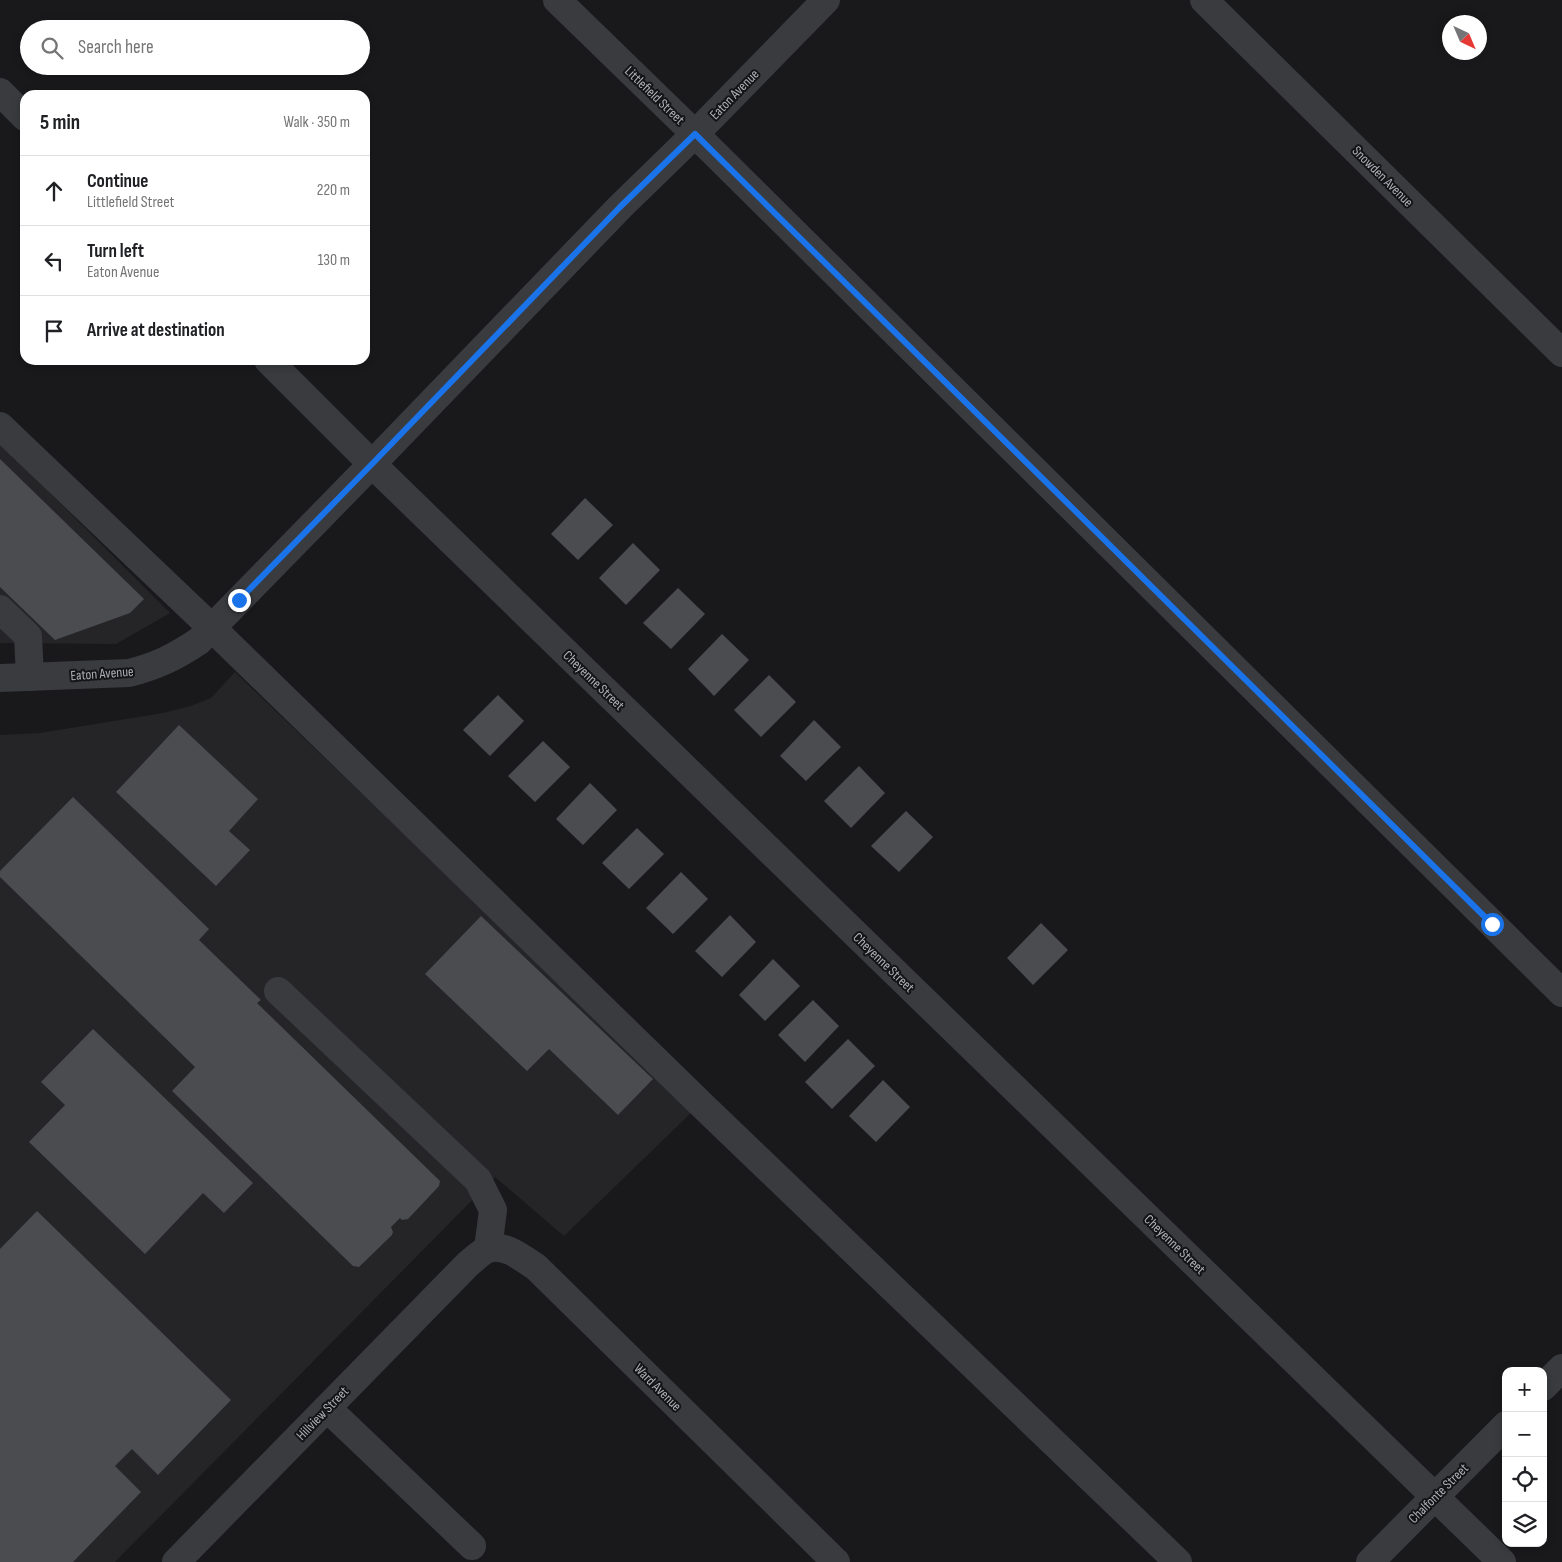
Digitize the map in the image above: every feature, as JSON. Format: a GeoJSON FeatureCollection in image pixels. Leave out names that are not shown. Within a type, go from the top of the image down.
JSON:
{"type":"FeatureCollection","features":[{"type":"Feature","properties":{"kind":"street","name":"Littlefield Street"},"geometry":{"type":"LineString","coordinates":[[557,0],[695,134],[1562,993]]}},
{"type":"Feature","properties":{"kind":"street","name":"Eaton Avenue"},"geometry":{"type":"LineString","coordinates":[[0,678],[129,673],[149,668],[175,657],[199,641],[620,207],[695,134],[826,0]]}},
{"type":"Feature","properties":{"kind":"street","name":"Snowden Avenue"},"geometry":{"type":"LineString","coordinates":[[1204,0],[1562,353]]}},
{"type":"Feature","properties":{"kind":"street"},"geometry":{"type":"LineString","coordinates":[[0,92],[20,112]]}},
{"type":"Feature","properties":{"kind":"street","name":"Cheyenne Street"},"geometry":{"type":"LineString","coordinates":[[273,365],[372,464],[1502,1562]]}},
{"type":"Feature","properties":{"kind":"street"},"geometry":{"type":"LineString","coordinates":[[0,426],[212,628],[705,1108],[1178,1562]]}},
{"type":"Feature","properties":{"kind":"street"},"geometry":{"type":"LineString","coordinates":[[0,609],[28,636],[30,677]]}},
{"type":"Feature","properties":{"kind":"street"},"geometry":{"type":"LineString","coordinates":[[278,991],[478,1180],[493,1210],[478,1257]]}},
{"type":"Feature","properties":{"kind":"street","name":"Ward Avenue"},"geometry":{"type":"LineString","coordinates":[[478,1257],[500,1248],[536,1267],[836,1562]]}},
{"type":"Feature","properties":{"kind":"street","name":"Hillview Street"},"geometry":{"type":"LineString","coordinates":[[176,1562],[326,1408],[478,1257]]}},
{"type":"Feature","properties":{"kind":"street"},"geometry":{"type":"LineString","coordinates":[[1547,1383],[1562,1368]]}},
{"type":"Feature","properties":{"kind":"street"},"geometry":{"type":"LineString","coordinates":[[326,1408],[472,1546]]}},
{"type":"Feature","properties":{"kind":"street","name":"Chalfonte Street"},"geometry":{"type":"LineString","coordinates":[[1370,1562],[1502,1429]]}},
{"type":"Feature","properties":{"kind":"shaded area"},"geometry":{"type":"Polygon","coordinates":[[[0,443],[170,613],[116,644],[0,643],[0,443]]]}},
{"type":"Feature","properties":{"kind":"shaded area"},"geometry":{"type":"Polygon","coordinates":[[[235,672],[693,1111],[564,1236],[495,1177],[115,1562],[0,1562],[0,735],[40,733],[163,713],[191,706],[211,698],[235,672]]]}},
{"type":"Feature","properties":{"kind":"building"},"geometry":{"type":"Polygon","coordinates":[[[0,459],[144,599],[130,613],[55,640],[0,587],[0,459]]]}},
{"type":"Feature","properties":{"kind":"building"},"geometry":{"type":"Polygon","coordinates":[[[585,498],[613,525],[578,560],[551,534],[585,498]]]}},
{"type":"Feature","properties":{"kind":"building"},"geometry":{"type":"Polygon","coordinates":[[[633,543],[660,570],[626,605],[599,578],[633,543]]]}},
{"type":"Feature","properties":{"kind":"building"},"geometry":{"type":"Polygon","coordinates":[[[678,588],[705,614],[671,649],[643,623],[678,588]]]}},
{"type":"Feature","properties":{"kind":"building"},"geometry":{"type":"Polygon","coordinates":[[[722,634],[749,660],[714,696],[688,669],[722,634]]]}},
{"type":"Feature","properties":{"kind":"building"},"geometry":{"type":"Polygon","coordinates":[[[769,675],[796,702],[761,737],[734,710],[769,675]]]}},
{"type":"Feature","properties":{"kind":"building"},"geometry":{"type":"Polygon","coordinates":[[[498,695],[524,721],[490,756],[463,730],[498,695]]]}},
{"type":"Feature","properties":{"kind":"building"},"geometry":{"type":"Polygon","coordinates":[[[814,720],[841,747],[806,781],[780,756],[814,720]]]}},
{"type":"Feature","properties":{"kind":"building"},"geometry":{"type":"Polygon","coordinates":[[[179,725],[258,799],[229,831],[250,850],[216,886],[116,792],[179,725]]]}},
{"type":"Feature","properties":{"kind":"building"},"geometry":{"type":"Polygon","coordinates":[[[543,741],[570,767],[535,802],[508,776],[543,741]]]}},
{"type":"Feature","properties":{"kind":"building"},"geometry":{"type":"Polygon","coordinates":[[[859,766],[885,793],[851,828],[824,801],[859,766]]]}},
{"type":"Feature","properties":{"kind":"building"},"geometry":{"type":"Polygon","coordinates":[[[590,783],[617,810],[583,845],[556,819],[590,783]]]}},
{"type":"Feature","properties":{"kind":"building"},"geometry":{"type":"Polygon","coordinates":[[[73,797],[209,929],[199,940],[261,1000],[257,1003],[440,1181],[439,1186],[408,1219],[402,1220],[400,1218],[391,1227],[392,1235],[359,1267],[353,1266],[172,1091],[195,1067],[0,877],[0,871],[73,797]]]}},
{"type":"Feature","properties":{"kind":"building"},"geometry":{"type":"Polygon","coordinates":[[[906,811],[933,837],[899,872],[871,846],[906,811]]]}},
{"type":"Feature","properties":{"kind":"building"},"geometry":{"type":"Polygon","coordinates":[[[637,828],[664,854],[629,889],[602,863],[637,828]]]}},
{"type":"Feature","properties":{"kind":"building"},"geometry":{"type":"Polygon","coordinates":[[[681,872],[708,899],[673,934],[646,908],[681,872]]]}},
{"type":"Feature","properties":{"kind":"building"},"geometry":{"type":"Polygon","coordinates":[[[730,915],[756,942],[722,977],[695,951],[730,915]]]}},
{"type":"Feature","properties":{"kind":"building"},"geometry":{"type":"Polygon","coordinates":[[[481,916],[653,1079],[618,1115],[549,1049],[527,1071],[425,974],[481,916]]]}},
{"type":"Feature","properties":{"kind":"building"},"geometry":{"type":"Polygon","coordinates":[[[1041,923],[1068,950],[1033,985],[1007,958],[1041,923]]]}},
{"type":"Feature","properties":{"kind":"building"},"geometry":{"type":"Polygon","coordinates":[[[773,959],[800,986],[765,1021],[739,995],[773,959]]]}},
{"type":"Feature","properties":{"kind":"building"},"geometry":{"type":"Polygon","coordinates":[[[813,1000],[839,1026],[805,1062],[778,1035],[813,1000]]]}},
{"type":"Feature","properties":{"kind":"building"},"geometry":{"type":"Polygon","coordinates":[[[93,1029],[253,1183],[224,1213],[203,1193],[145,1254],[29,1142],[65,1105],[41,1082],[93,1029]]]}},
{"type":"Feature","properties":{"kind":"building"},"geometry":{"type":"Polygon","coordinates":[[[848,1039],[875,1066],[832,1109],[805,1082],[848,1039]]]}},
{"type":"Feature","properties":{"kind":"building"},"geometry":{"type":"Polygon","coordinates":[[[883,1080],[910,1107],[876,1142],[849,1116],[883,1080]]]}},
{"type":"Feature","properties":{"kind":"building"},"geometry":{"type":"Polygon","coordinates":[[[37,1211],[231,1400],[158,1475],[132,1449],[115,1466],[141,1492],[73,1562],[0,1562],[0,1249],[37,1211]]]}},
{"type":"Feature","properties":{"kind":"route"},"geometry":{"type":"LineString","coordinates":[[239,600],[620,207],[695,134],[1492,924]]}}]}
